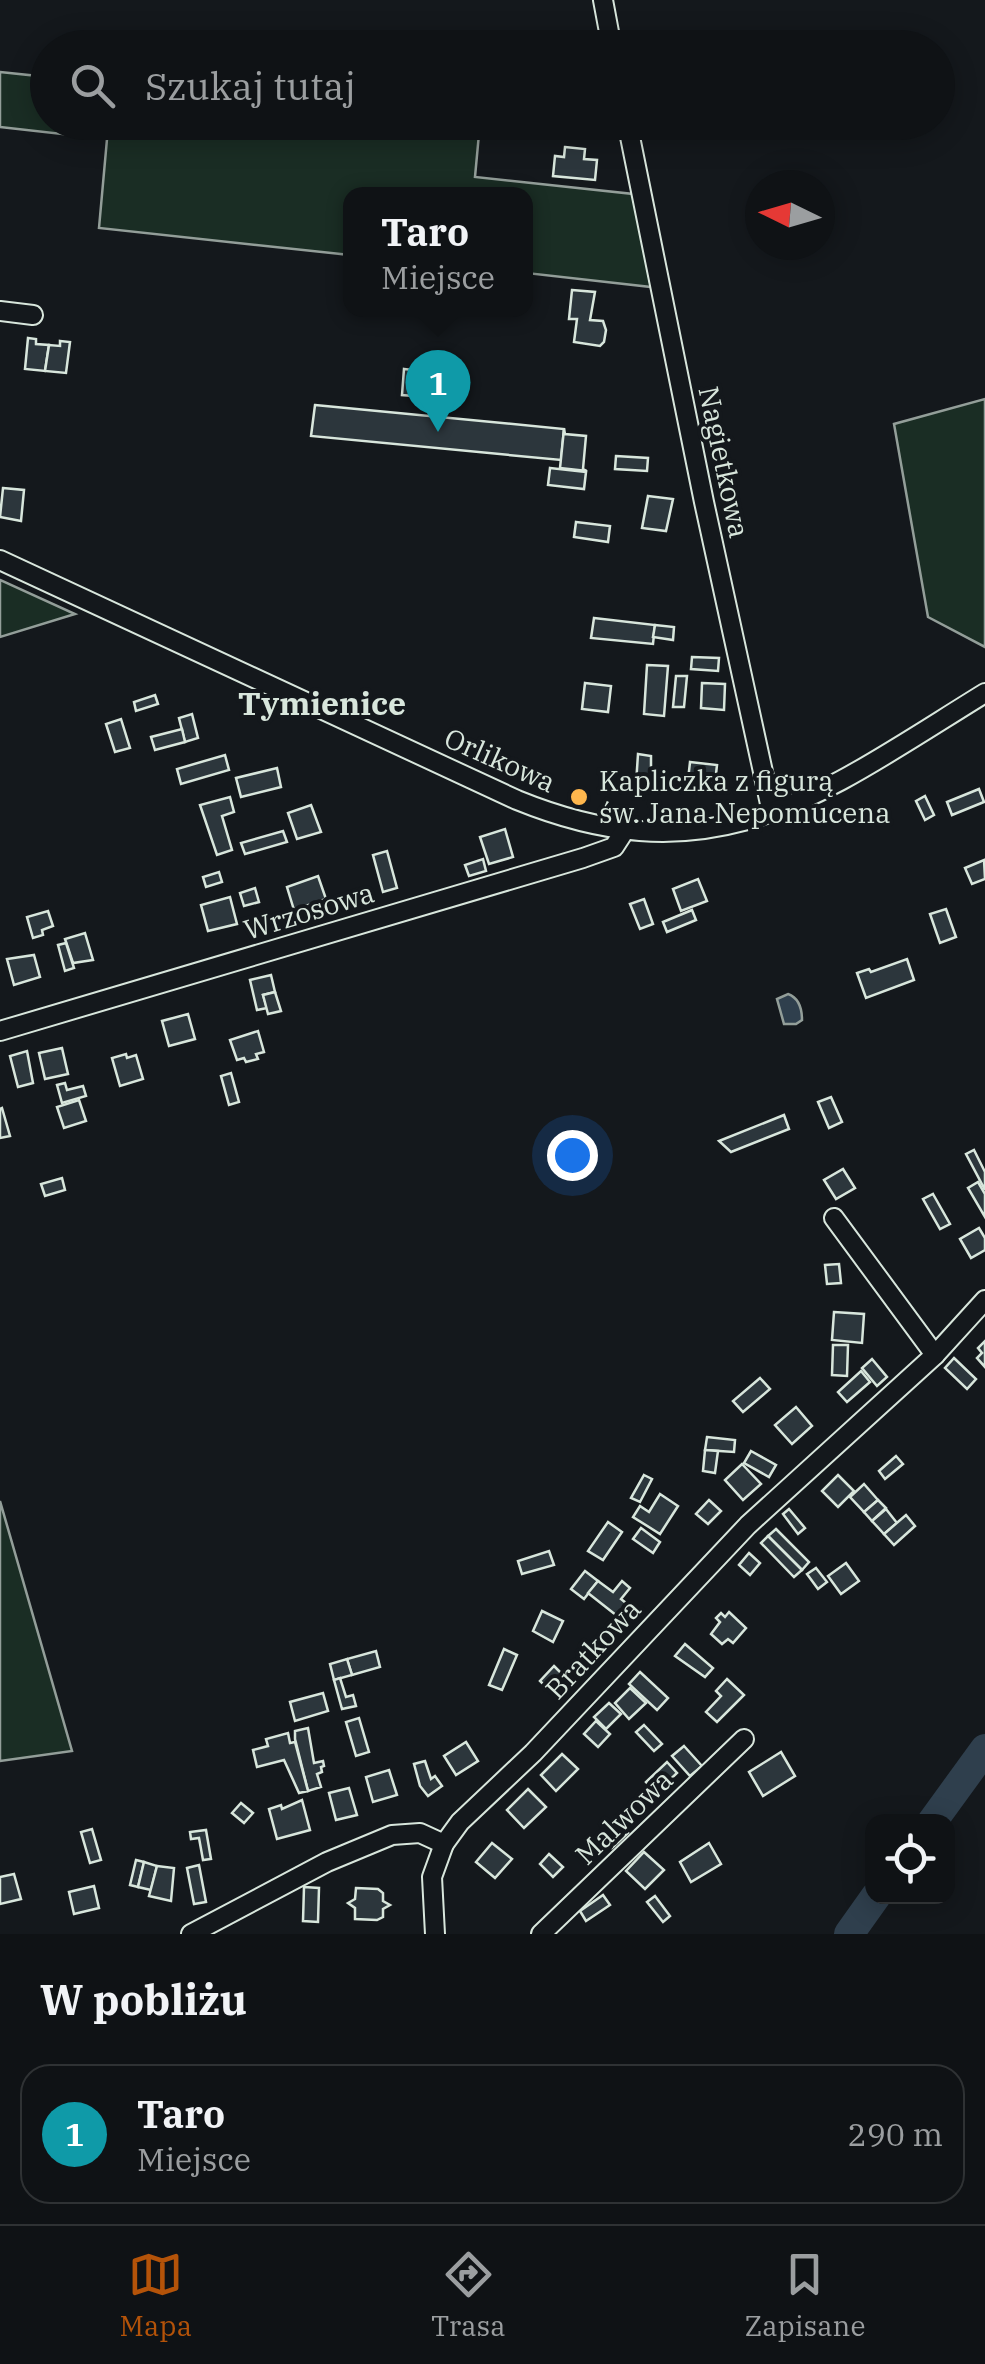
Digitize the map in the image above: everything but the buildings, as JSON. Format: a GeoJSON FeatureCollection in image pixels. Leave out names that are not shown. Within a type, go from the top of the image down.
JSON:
{"type":"FeatureCollection","features":[{"type":"Feature","properties":{"kind":"street"},"geometry":{"type":"LineString","coordinates":[[603,0],[609,30]]}},
{"type":"Feature","properties":{"kind":"street","name":"Nagietkowa"},"geometry":{"type":"LineString","coordinates":[[631,140],[772,813]]}},
{"type":"Feature","properties":{"kind":"street"},"geometry":{"type":"LineString","coordinates":[[0,312],[33,315]]}},
{"type":"Feature","properties":{"kind":"street","name":"Orlikowa"},"geometry":{"type":"LineString","coordinates":[[0,560],[517,800],[555,815],[625,830],[677,834],[734,825],[804,801],[985,693]]}},
{"type":"Feature","properties":{"kind":"street","name":"Wrzosowa"},"geometry":{"type":"LineString","coordinates":[[0,1031],[583,858],[614,847],[625,830]]}},
{"type":"Feature","properties":{"kind":"street"},"geometry":{"type":"LineString","coordinates":[[834,1218],[935,1355]]}},
{"type":"Feature","properties":{"kind":"street","name":"Bratkowa"},"geometry":{"type":"LineString","coordinates":[[444,1844],[460,1822],[534,1753],[748,1526],[935,1355],[985,1300]]}},
{"type":"Feature","properties":{"kind":"street","name":"Malwowa"},"geometry":{"type":"LineString","coordinates":[[541,1934],[744,1739]]}},
{"type":"Feature","properties":{"kind":"street"},"geometry":{"type":"LineString","coordinates":[[191,1934],[327,1862],[392,1835],[420,1833],[444,1844],[432,1876],[435,1934]]}},
{"type":"Feature","properties":{"kind":"green space"},"geometry":{"type":"Polygon","coordinates":[[[0,72],[30,75],[30,130],[0,127],[0,72]]]}},
{"type":"Feature","properties":{"kind":"green space"},"geometry":{"type":"Polygon","coordinates":[[[107,140],[478,140],[475,177],[633,194],[651,287],[533,274],[533,187],[343,187],[343,254],[99,228],[107,140]]]}},
{"type":"Feature","properties":{"kind":"green space"},"geometry":{"type":"Polygon","coordinates":[[[985,399],[985,647],[928,617],[894,424],[985,399]]]}},
{"type":"Feature","properties":{"kind":"green space"},"geometry":{"type":"Polygon","coordinates":[[[0,580],[75,614],[0,637],[0,580]]]}},
{"type":"Feature","properties":{"kind":"green space"},"geometry":{"type":"Polygon","coordinates":[[[0,1501],[72,1751],[0,1761],[0,1501]]]}},
{"type":"Feature","properties":{"kind":"water"},"geometry":{"type":"Polygon","coordinates":[[[788,994],[800,1008],[802,1020],[796,1024],[784,1024],[777,999],[788,994]]]}},
{"type":"Feature","properties":{"kind":"waterway"},"geometry":{"type":"LineString","coordinates":[[938,1814],[985,1749]]}},
{"type":"Feature","properties":{"kind":"waterway"},"geometry":{"type":"LineString","coordinates":[[849,1934],[870,1904]]}},
{"type":"Feature","properties":{"kind":"place","name":"Taro"},"geometry":{"type":"Point","coordinates":[438,432]}},
{"type":"Feature","properties":{"kind":"place","name":"Kapliczka z figurą św. Jana Nepomucena"},"geometry":{"type":"Point","coordinates":[579,797]}},
{"type":"Feature","properties":{"kind":"district","name":"Tymienice"},"geometry":{"type":"Point","coordinates":[322,704]}}]}
